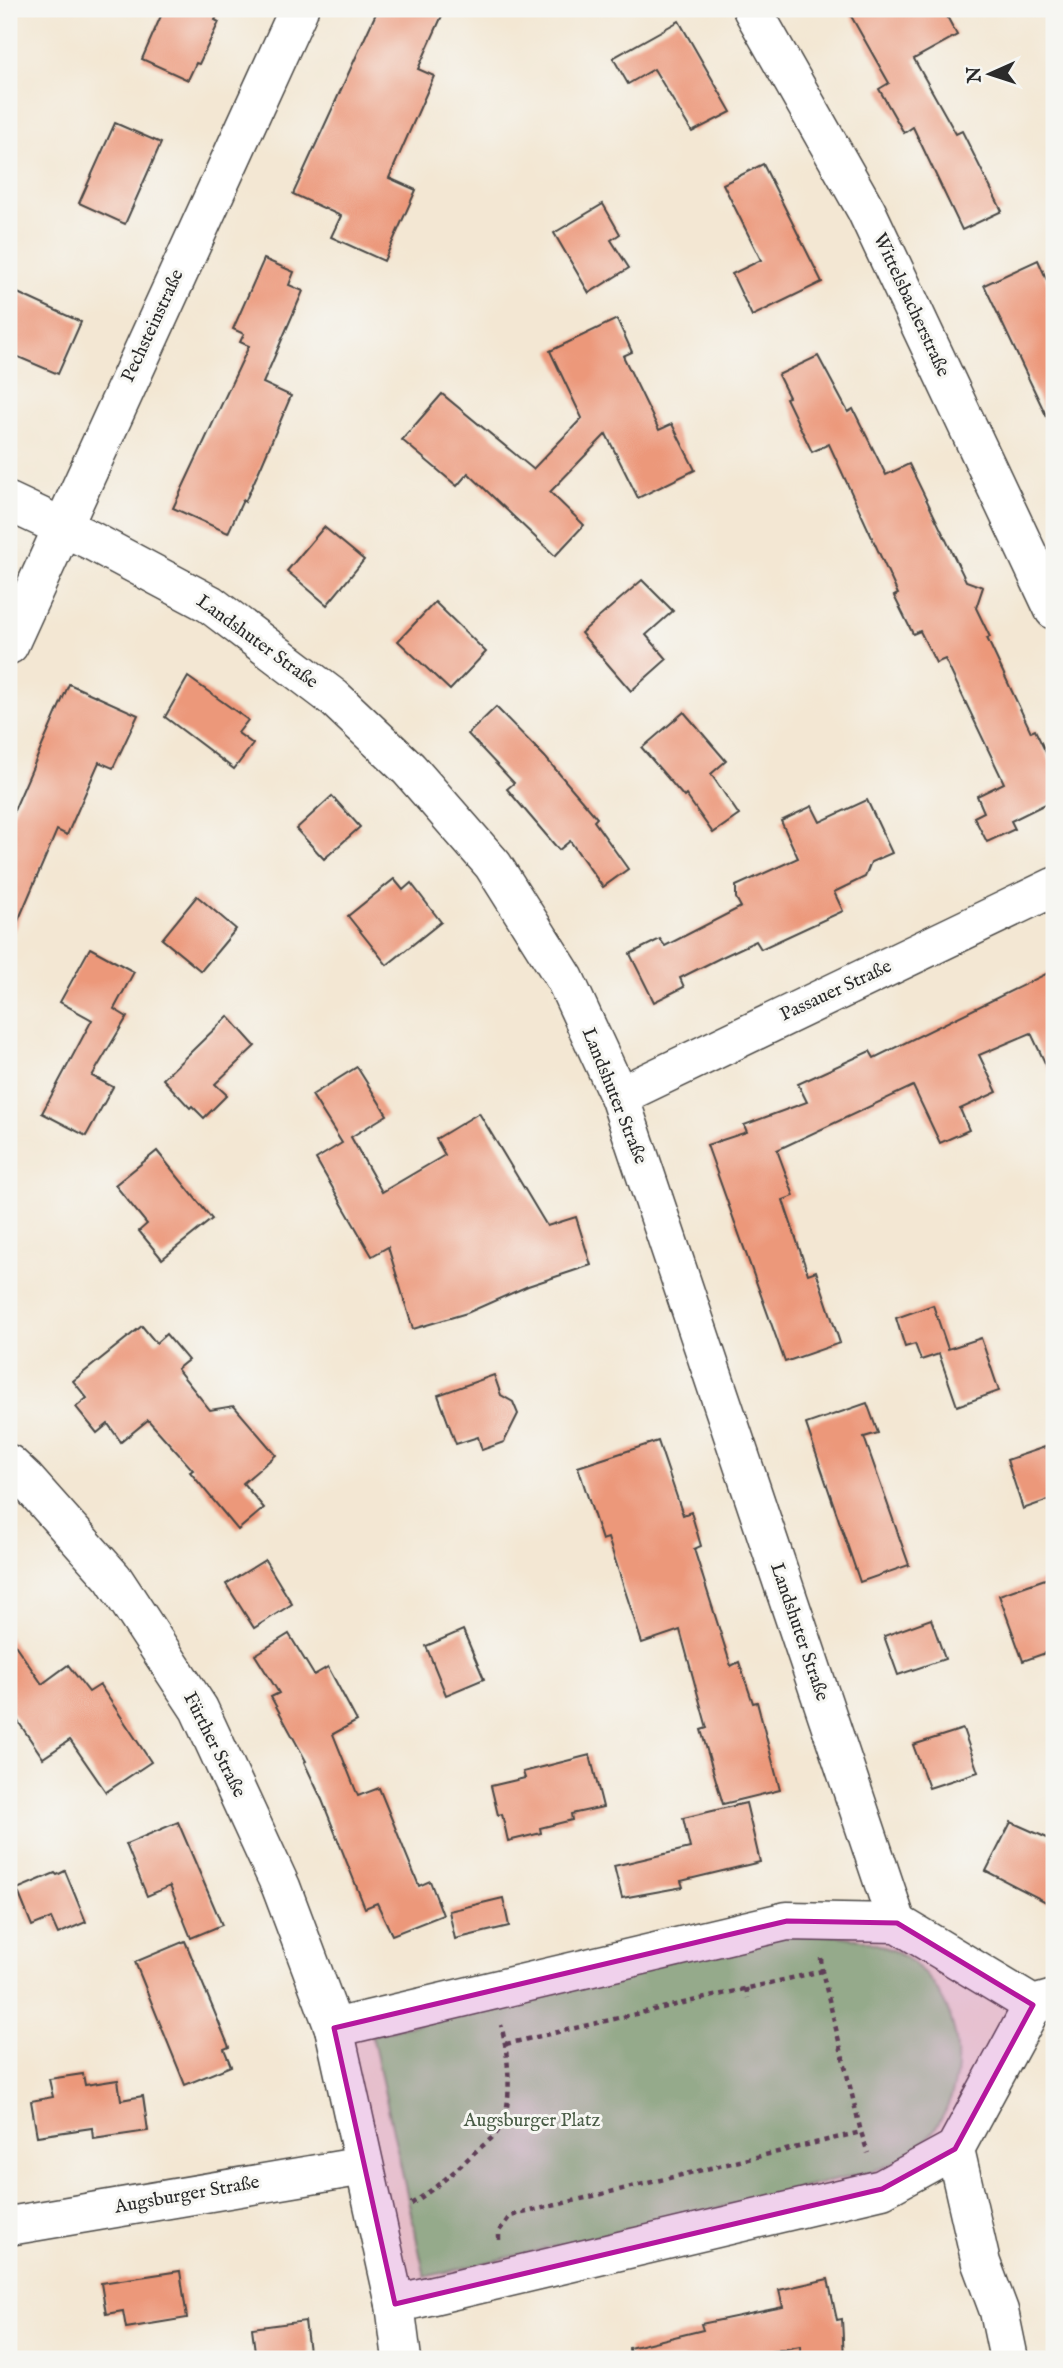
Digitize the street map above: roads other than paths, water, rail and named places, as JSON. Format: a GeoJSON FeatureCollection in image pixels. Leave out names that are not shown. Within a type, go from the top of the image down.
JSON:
{"type":"FeatureCollection","features":[{"type":"Feature","properties":{"kind":"street","name":"Pechsteinstraße"},"geometry":{"type":"LineString","coordinates":[[9,645],[299,9]]}},
{"type":"Feature","properties":{"kind":"street","name":"Wittelsbacherstraße"},"geometry":{"type":"LineString","coordinates":[[752,9],[866,210],[1054,610]]}},
{"type":"Feature","properties":{"kind":"street","name":"Landshuter Straße"},"geometry":{"type":"LineString","coordinates":[[9,502],[62,526],[210,604],[334,698],[409,769],[493,865],[565,979],[619,1096],[897,1923]]}},
{"type":"Feature","properties":{"kind":"street","name":"Passauer Straße"},"geometry":{"type":"LineString","coordinates":[[619,1096],[1054,887]]}},
{"type":"Feature","properties":{"kind":"street","name":"Fürther Straße"},"geometry":{"type":"LineString","coordinates":[[9,1464],[113,1578],[199,1709],[281,1887],[334,2028]]}},
{"type":"Feature","properties":{"kind":"street"},"geometry":{"type":"LineString","coordinates":[[395,2304],[882,2189],[955,2149],[1043,2002],[897,1923],[787,1921],[334,2028],[395,2304],[402,2359]]}},
{"type":"Feature","properties":{"kind":"street"},"geometry":{"type":"LineString","coordinates":[[955,2149],[981,2263],[999,2311],[1009,2359]]}},
{"type":"Feature","properties":{"kind":"street","name":"Augsburger Straße"},"geometry":{"type":"LineString","coordinates":[[9,2225],[365,2166]]}},
{"type":"Feature","properties":{"kind":"park label","name":"Augsburger Platz"},"geometry":{"type":"Point","coordinates":[532,2121]}}]}
